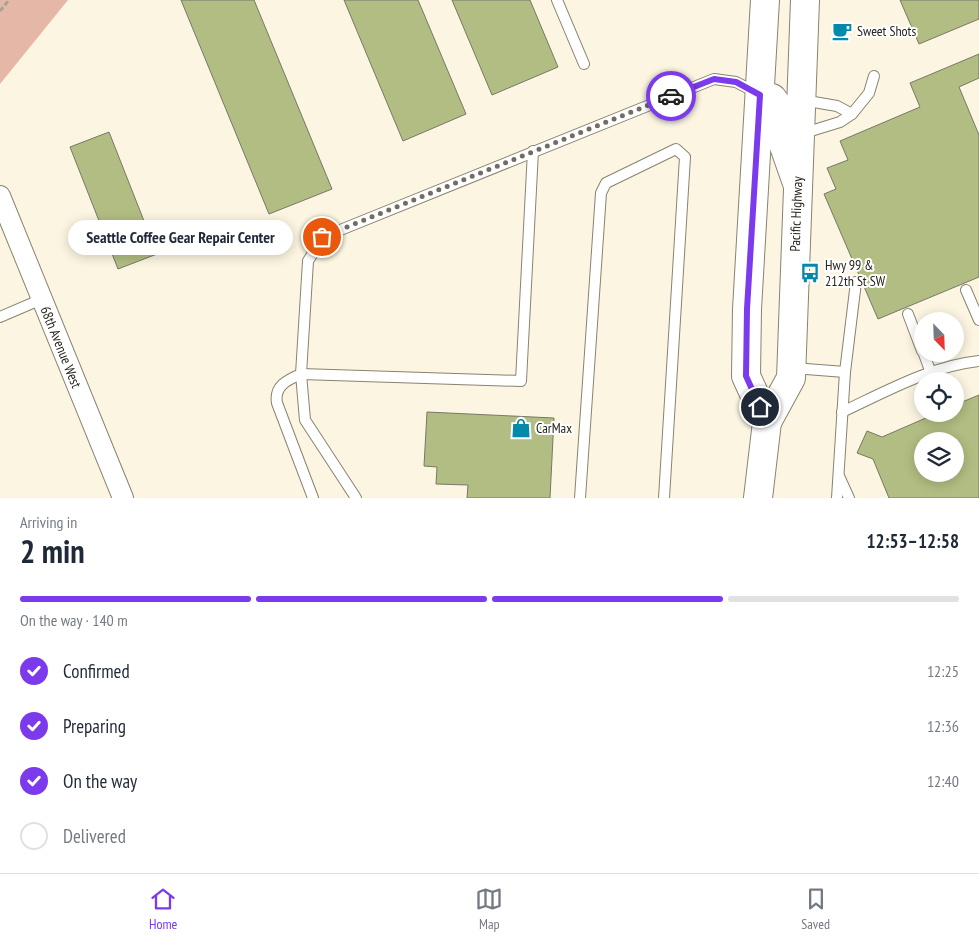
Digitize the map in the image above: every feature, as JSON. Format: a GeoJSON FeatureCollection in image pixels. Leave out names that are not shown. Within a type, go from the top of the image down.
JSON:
{"type":"FeatureCollection","features":[{"type":"Feature","properties":{"kind":"main road"},"geometry":{"type":"LineString","coordinates":[[765,0],[747,309],[746,376],[767,422]]}},
{"type":"Feature","properties":{"kind":"main road","name":"Pacific Highway"},"geometry":{"type":"LineString","coordinates":[[758,498],[767,422],[791,378],[805,0]]}},
{"type":"Feature","properties":{"kind":"main road"},"geometry":{"type":"LineString","coordinates":[[760,95],[772,98],[778,106],[778,129],[797,183]]}},
{"type":"Feature","properties":{"kind":"street","name":"68th Avenue West"},"geometry":{"type":"LineString","coordinates":[[0,196],[123,498]]}},
{"type":"Feature","properties":{"kind":"lane"},"geometry":{"type":"LineString","coordinates":[[557,0],[584,64]]}},
{"type":"Feature","properties":{"kind":"lane"},"geometry":{"type":"LineString","coordinates":[[800,135],[840,122],[852,114],[869,93],[874,76]]}},
{"type":"Feature","properties":{"kind":"lane"},"geometry":{"type":"LineString","coordinates":[[356,498],[305,420],[301,374],[308,261],[322,237],[714,79],[736,82],[760,95]]}},
{"type":"Feature","properties":{"kind":"lane"},"geometry":{"type":"LineString","coordinates":[[801,100],[837,106],[852,114]]}},
{"type":"Feature","properties":{"kind":"lane"},"geometry":{"type":"LineString","coordinates":[[580,498],[600,193],[606,183],[676,149],[685,157],[664,498]]}},
{"type":"Feature","properties":{"kind":"lane"},"geometry":{"type":"LineString","coordinates":[[313,498],[281,417],[276,396],[283,383],[301,374],[521,381],[533,151]]}},
{"type":"Feature","properties":{"kind":"lane"},"geometry":{"type":"LineString","coordinates":[[837,498],[845,372],[856,282]]}},
{"type":"Feature","properties":{"kind":"lane"},"geometry":{"type":"LineString","coordinates":[[966,290],[979,320]]}},
{"type":"Feature","properties":{"kind":"lane"},"geometry":{"type":"LineString","coordinates":[[0,316],[42,299]]}},
{"type":"Feature","properties":{"kind":"lane"},"geometry":{"type":"LineString","coordinates":[[908,314],[914,329]]}},
{"type":"Feature","properties":{"kind":"lane"},"geometry":{"type":"LineString","coordinates":[[934,372],[964,363],[979,361]]}},
{"type":"Feature","properties":{"kind":"lane"},"geometry":{"type":"LineString","coordinates":[[791,368],[845,372]]}},
{"type":"Feature","properties":{"kind":"lane"},"geometry":{"type":"LineString","coordinates":[[842,412],[914,380]]}},
{"type":"Feature","properties":{"kind":"lane"},"geometry":{"type":"LineString","coordinates":[[838,475],[849,498]]}},
{"type":"Feature","properties":{"kind":"path"},"geometry":{"type":"LineString","coordinates":[[0,12],[9,0]]}},
{"type":"Feature","properties":{"kind":"shaded area"},"geometry":{"type":"Polygon","coordinates":[[[0,0],[68,0],[0,84],[0,0]]]}},
{"type":"Feature","properties":{"kind":"building"},"geometry":{"type":"Polygon","coordinates":[[[181,0],[254,0],[332,189],[269,214],[181,0]]]}},
{"type":"Feature","properties":{"kind":"building"},"geometry":{"type":"Polygon","coordinates":[[[344,0],[418,0],[466,114],[403,141],[344,0]]]}},
{"type":"Feature","properties":{"kind":"building"},"geometry":{"type":"Polygon","coordinates":[[[452,0],[530,0],[558,67],[492,95],[452,0]]]}},
{"type":"Feature","properties":{"kind":"building"},"geometry":{"type":"Polygon","coordinates":[[[900,0],[979,0],[979,19],[919,44],[900,0]]]}},
{"type":"Feature","properties":{"kind":"building"},"geometry":{"type":"Polygon","coordinates":[[[979,54],[979,78],[959,87],[979,135],[979,277],[878,319],[824,194],[836,189],[827,168],[848,160],[840,141],[920,107],[910,83],[979,54]]]}},
{"type":"Feature","properties":{"kind":"building"},"geometry":{"type":"Polygon","coordinates":[[[109,132],[157,254],[118,269],[70,147],[109,132]]]}},
{"type":"Feature","properties":{"kind":"building"},"geometry":{"type":"Polygon","coordinates":[[[979,395],[979,498],[889,498],[873,459],[857,453],[867,431],[882,437],[917,422],[964,422],[964,401],[979,395]]]}},
{"type":"Feature","properties":{"kind":"building"},"geometry":{"type":"Polygon","coordinates":[[[427,412],[554,418],[550,498],[467,498],[468,485],[436,484],[437,467],[424,466],[427,412]]]}},
{"type":"Feature","properties":{"kind":"way so far"},"geometry":{"type":"LineString","coordinates":[[322,237],[671,96]]}},
{"type":"Feature","properties":{"kind":"place","name":"Sweet Shots"},"geometry":{"type":"Point","coordinates":[842,31]}},
{"type":"Feature","properties":{"kind":"place","name":"Seattle Coffee Gear Repair Center"},"geometry":{"type":"Point","coordinates":[322,237]}},
{"type":"Feature","properties":{"kind":"place","name":"Hwy 99 & 212th St SW"},"geometry":{"type":"Point","coordinates":[810,273]}},
{"type":"Feature","properties":{"kind":"place","name":"CarMax"},"geometry":{"type":"Point","coordinates":[521,428]}},
{"type":"Feature","properties":{"kind":"route"},"geometry":{"type":"LineString","coordinates":[[671,96],[714,79],[736,82],[760,95],[747,309],[746,376],[760,407]]}}]}
